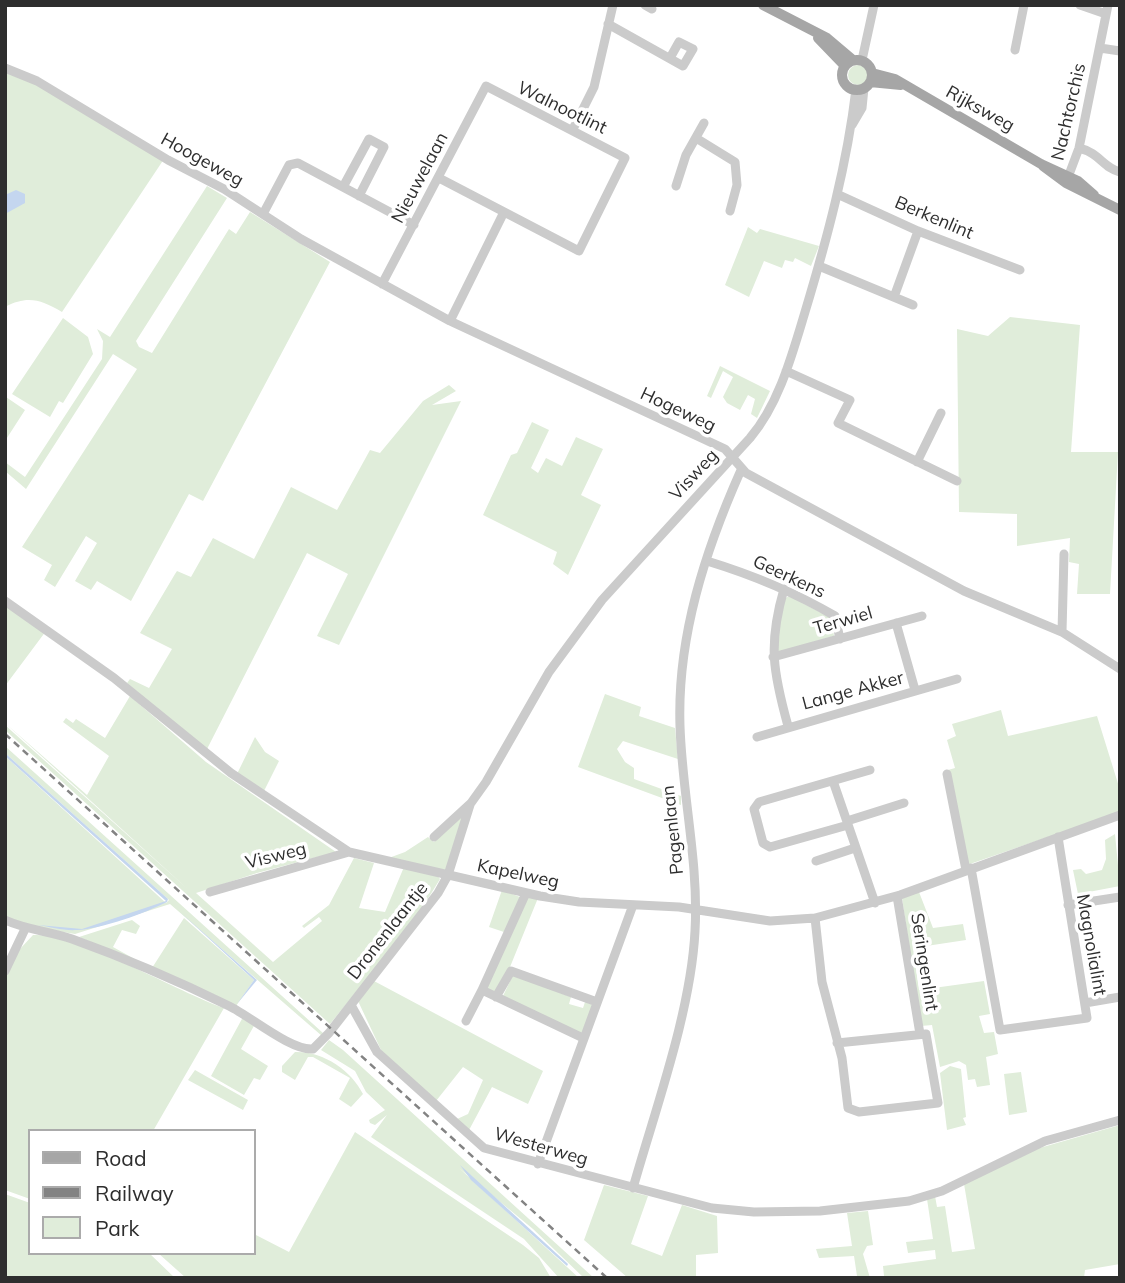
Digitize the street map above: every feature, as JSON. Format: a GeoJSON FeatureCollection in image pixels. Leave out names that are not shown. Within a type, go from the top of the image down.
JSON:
{"type":"FeatureCollection","features":[{"type":"Feature","properties":{"kind":"main road"},"geometry":{"type":"LineString","coordinates":[[763,5],[813,33],[854,62],[869,65],[866,83],[843,80],[854,62]]}},
{"type":"Feature","properties":{"kind":"main road","name":"Rijksweg"},"geometry":{"type":"LineString","coordinates":[[866,83],[901,85],[1041,164],[1047,172],[1068,179],[1120,210]]}},
{"type":"Feature","properties":{"kind":"street"},"geometry":{"type":"LineString","coordinates":[[573,129],[594,87],[613,5]]}},
{"type":"Feature","properties":{"kind":"street"},"geometry":{"type":"LineString","coordinates":[[854,62],[874,5]]}},
{"type":"Feature","properties":{"kind":"street"},"geometry":{"type":"LineString","coordinates":[[1015,50],[1024,5]]}},
{"type":"Feature","properties":{"kind":"street"},"geometry":{"type":"LineString","coordinates":[[1080,5],[1107,10]]}},
{"type":"Feature","properties":{"kind":"street","name":"Nachtorchis"},"geometry":{"type":"LineString","coordinates":[[1068,179],[1079,148],[1107,10]]}},
{"type":"Feature","properties":{"kind":"street"},"geometry":{"type":"LineString","coordinates":[[608,24],[670,58]]}},
{"type":"Feature","properties":{"kind":"street"},"geometry":{"type":"LineString","coordinates":[[1100,48],[1120,51]]}},
{"type":"Feature","properties":{"kind":"street","name":"Hoogeweg"},"geometry":{"type":"LineString","coordinates":[[5,68],[37,81],[382,284]]}},
{"type":"Feature","properties":{"kind":"street","name":"Visweg"},"geometry":{"type":"LineString","coordinates":[[448,875],[471,803],[559,656],[640,554],[760,426],[786,370],[819,266],[852,125],[866,83]]}},
{"type":"Feature","properties":{"kind":"street","name":"Walnootlint"},"geometry":{"type":"LineString","coordinates":[[486,86],[625,158],[579,251],[504,212]]}},
{"type":"Feature","properties":{"kind":"street","name":"Nieuwelaan"},"geometry":{"type":"LineString","coordinates":[[382,284],[486,86]]}},
{"type":"Feature","properties":{"kind":"street"},"geometry":{"type":"LineString","coordinates":[[676,186],[704,123]]}},
{"type":"Feature","properties":{"kind":"street"},"geometry":{"type":"LineString","coordinates":[[696,138],[735,162],[737,185],[730,211]]}},
{"type":"Feature","properties":{"kind":"street"},"geometry":{"type":"LineString","coordinates":[[343,187],[369,139],[384,147],[359,196]]}},
{"type":"Feature","properties":{"kind":"street"},"geometry":{"type":"LineString","coordinates":[[1079,148],[1094,152],[1111,170],[1120,172]]}},
{"type":"Feature","properties":{"kind":"street"},"geometry":{"type":"LineString","coordinates":[[263,214],[292,163],[298,163],[414,225]]}},
{"type":"Feature","properties":{"kind":"street"},"geometry":{"type":"LineString","coordinates":[[439,178],[504,212],[450,321]]}},
{"type":"Feature","properties":{"kind":"street","name":"Berkenlint"},"geometry":{"type":"LineString","coordinates":[[836,194],[918,231],[1020,270]]}},
{"type":"Feature","properties":{"kind":"street"},"geometry":{"type":"LineString","coordinates":[[894,297],[918,231]]}},
{"type":"Feature","properties":{"kind":"street"},"geometry":{"type":"LineString","coordinates":[[819,266],[913,305]]}},
{"type":"Feature","properties":{"kind":"street","name":"Hogeweg"},"geometry":{"type":"LineString","coordinates":[[382,284],[450,321],[725,449],[741,470],[964,591],[1062,632],[1120,669]]}},
{"type":"Feature","properties":{"kind":"street"},"geometry":{"type":"LineString","coordinates":[[786,370],[850,400],[838,424],[957,481]]}},
{"type":"Feature","properties":{"kind":"street"},"geometry":{"type":"LineString","coordinates":[[917,462],[941,413]]}},
{"type":"Feature","properties":{"kind":"street","name":"Pagenlaan"},"geometry":{"type":"LineString","coordinates":[[633,1188],[686,997],[696,909],[681,750],[680,696],[684,643],[707,561],[741,470]]}},
{"type":"Feature","properties":{"kind":"street"},"geometry":{"type":"LineString","coordinates":[[1062,632],[1064,554]]}},
{"type":"Feature","properties":{"kind":"street","name":"Geerkens"},"geometry":{"type":"LineString","coordinates":[[707,561],[760,578],[835,616],[840,639]]}},
{"type":"Feature","properties":{"kind":"street"},"geometry":{"type":"LineString","coordinates":[[784,589],[772,637],[773,657],[788,726]]}},
{"type":"Feature","properties":{"kind":"street","name":"Kapelweg"},"geometry":{"type":"LineString","coordinates":[[5,601],[114,678],[223,767],[349,852],[526,893],[579,902],[696,909],[770,921],[816,918],[897,896],[1120,815]]}},
{"type":"Feature","properties":{"kind":"street","name":"Terwiel"},"geometry":{"type":"LineString","coordinates":[[773,657],[922,616]]}},
{"type":"Feature","properties":{"kind":"street"},"geometry":{"type":"LineString","coordinates":[[896,623],[915,690]]}},
{"type":"Feature","properties":{"kind":"street","name":"Lange Akker"},"geometry":{"type":"LineString","coordinates":[[757,737],[957,679]]}},
{"type":"Feature","properties":{"kind":"street"},"geometry":{"type":"LineString","coordinates":[[870,770],[759,802],[754,809],[763,843],[770,847],[904,803]]}},
{"type":"Feature","properties":{"kind":"street"},"geometry":{"type":"LineString","coordinates":[[947,774],[969,869]]}},
{"type":"Feature","properties":{"kind":"street"},"geometry":{"type":"LineString","coordinates":[[833,781],[875,903]]}},
{"type":"Feature","properties":{"kind":"street","name":"Visweg"},"geometry":{"type":"LineString","coordinates":[[434,837],[471,803]]}},
{"type":"Feature","properties":{"kind":"street","name":"Magnolialint"},"geometry":{"type":"LineString","coordinates":[[969,869],[1000,1030],[1087,1018],[1058,837]]}},
{"type":"Feature","properties":{"kind":"street"},"geometry":{"type":"LineString","coordinates":[[816,861],[855,848]]}},
{"type":"Feature","properties":{"kind":"street","name":"Visweg"},"geometry":{"type":"LineString","coordinates":[[210,892],[349,852]]}},
{"type":"Feature","properties":{"kind":"street","name":"Dronenlaantje"},"geometry":{"type":"LineString","coordinates":[[351,1005],[432,903],[448,875]]}},
{"type":"Feature","properties":{"kind":"street"},"geometry":{"type":"LineString","coordinates":[[466,1021],[526,893]]}},
{"type":"Feature","properties":{"kind":"street","name":"Seringenlint"},"geometry":{"type":"LineString","coordinates":[[897,896],[920,1034]]}},
{"type":"Feature","properties":{"kind":"street"},"geometry":{"type":"LineString","coordinates":[[1068,905],[1120,897]]}},
{"type":"Feature","properties":{"kind":"street"},"geometry":{"type":"LineString","coordinates":[[538,1164],[568,1088],[583,1038],[632,905]]}},
{"type":"Feature","properties":{"kind":"street","name":"Seringenlint"},"geometry":{"type":"LineString","coordinates":[[816,918],[822,982],[837,1043],[848,1108],[859,1112],[938,1102],[926,1034],[837,1043]]}},
{"type":"Feature","properties":{"kind":"street"},"geometry":{"type":"LineString","coordinates":[[5,920],[25,929],[69,938],[156,972],[233,1008],[302,1049],[317,1047],[351,1005]]}},
{"type":"Feature","properties":{"kind":"street"},"geometry":{"type":"LineString","coordinates":[[5,971],[25,929]]}},
{"type":"Feature","properties":{"kind":"street"},"geometry":{"type":"LineString","coordinates":[[496,997],[511,971],[597,1002]]}},
{"type":"Feature","properties":{"kind":"street"},"geometry":{"type":"LineString","coordinates":[[482,990],[583,1038]]}},
{"type":"Feature","properties":{"kind":"street"},"geometry":{"type":"LineString","coordinates":[[1085,1003],[1120,997]]}},
{"type":"Feature","properties":{"kind":"street","name":"Westerweg"},"geometry":{"type":"LineString","coordinates":[[351,1005],[377,1052],[474,1140],[489,1150],[712,1208],[754,1212],[888,1205],[942,1191],[1045,1141],[1120,1120]]}},
{"type":"Feature","properties":{"kind":"green space"},"geometry":{"type":"Polygon","coordinates":[[[858,65],[865,68],[868,75],[865,82],[858,85],[851,82],[848,75],[851,68],[858,65]]]}},
{"type":"Feature","properties":{"kind":"green space"},"geometry":{"type":"Polygon","coordinates":[[[5,70],[36,83],[164,159],[62,312],[34,300],[5,307],[5,70]]]}},
{"type":"Feature","properties":{"kind":"green space"},"geometry":{"type":"Polygon","coordinates":[[[207,186],[227,198],[136,341],[139,347],[152,353],[229,229],[236,234],[250,212],[330,262],[203,501],[189,494],[131,601],[97,581],[91,590],[75,581],[97,543],[86,536],[55,587],[44,580],[52,565],[22,547],[137,369],[113,354],[26,489],[5,471],[5,462],[25,477],[102,359],[103,341],[97,329],[110,337],[207,186]]]}},
{"type":"Feature","properties":{"kind":"green space"},"geometry":{"type":"Polygon","coordinates":[[[748,227],[757,233],[760,229],[819,246],[811,266],[795,258],[793,262],[785,260],[782,268],[764,261],[749,297],[725,285],[748,227]]]}},
{"type":"Feature","properties":{"kind":"green space"},"geometry":{"type":"Polygon","coordinates":[[[1010,317],[1080,325],[1071,452],[1118,452],[1110,594],[1077,594],[1079,564],[1069,562],[1070,538],[1017,546],[1017,514],[959,512],[957,329],[988,336],[1010,317]]]}},
{"type":"Feature","properties":{"kind":"green space"},"geometry":{"type":"Polygon","coordinates":[[[63,318],[88,337],[93,354],[63,403],[59,401],[50,417],[12,394],[63,318]]]}},
{"type":"Feature","properties":{"kind":"green space"},"geometry":{"type":"Polygon","coordinates":[[[720,366],[770,391],[757,418],[751,414],[755,399],[748,395],[740,410],[727,403],[723,397],[733,377],[723,371],[711,398],[707,396],[720,366]]]}},
{"type":"Feature","properties":{"kind":"green space"},"geometry":{"type":"Polygon","coordinates":[[[449,385],[456,391],[432,405],[461,401],[339,645],[317,636],[348,574],[307,553],[206,751],[127,683],[130,679],[149,688],[172,649],[140,633],[175,574],[177,571],[191,577],[213,538],[254,559],[291,487],[337,510],[370,450],[380,453],[423,401],[449,385]]]}},
{"type":"Feature","properties":{"kind":"green space"},"geometry":{"type":"Polygon","coordinates":[[[6,397],[25,410],[5,441],[5,399],[6,397]]]}},
{"type":"Feature","properties":{"kind":"green space"},"geometry":{"type":"Polygon","coordinates":[[[532,422],[549,430],[531,468],[538,473],[546,458],[562,466],[576,437],[603,449],[581,495],[601,505],[568,575],[553,564],[557,552],[483,515],[511,455],[517,453],[532,422]]]}},
{"type":"Feature","properties":{"kind":"green space"},"geometry":{"type":"Polygon","coordinates":[[[789,596],[831,618],[834,636],[778,652],[775,630],[784,599],[789,596]]]}},
{"type":"Feature","properties":{"kind":"green space"},"geometry":{"type":"Polygon","coordinates":[[[5,605],[46,631],[5,686],[5,605]]]}},
{"type":"Feature","properties":{"kind":"green space"},"geometry":{"type":"Polygon","coordinates":[[[605,694],[641,707],[639,716],[675,728],[678,759],[623,741],[617,749],[625,762],[634,768],[634,779],[681,796],[681,805],[578,767],[605,694]]]}},
{"type":"Feature","properties":{"kind":"green space"},"geometry":{"type":"Polygon","coordinates":[[[130,696],[206,762],[336,852],[196,893],[273,962],[322,921],[319,917],[304,928],[302,926],[329,905],[354,858],[374,863],[359,908],[385,912],[404,867],[437,875],[440,879],[416,918],[330,1024],[5,730],[5,725],[191,892],[5,723],[87,795],[109,756],[63,722],[66,718],[73,723],[76,719],[105,738],[130,696]]]}},
{"type":"Feature","properties":{"kind":"green space"},"geometry":{"type":"Polygon","coordinates":[[[1001,710],[1008,736],[1097,716],[1120,790],[1120,812],[967,865],[948,770],[955,768],[947,740],[956,736],[952,724],[1001,710]]]}},
{"type":"Feature","properties":{"kind":"green space"},"geometry":{"type":"Polygon","coordinates":[[[255,737],[265,752],[279,761],[264,791],[237,774],[255,737]]]}},
{"type":"Feature","properties":{"kind":"green space"},"geometry":{"type":"Polygon","coordinates":[[[5,746],[323,1033],[322,1036],[170,904],[75,934],[32,927],[5,917],[5,756],[166,903],[169,900],[5,753],[5,746]]]}},
{"type":"Feature","properties":{"kind":"green space"},"geometry":{"type":"Polygon","coordinates":[[[465,811],[446,870],[386,859],[405,852],[428,837],[434,842],[465,811]]]}},
{"type":"Feature","properties":{"kind":"green space"},"geometry":{"type":"Polygon","coordinates":[[[1115,834],[1120,886],[1078,894],[1073,870],[1081,869],[1086,874],[1102,870],[1106,859],[1105,840],[1115,834]]]}},
{"type":"Feature","properties":{"kind":"green space"},"geometry":{"type":"Polygon","coordinates":[[[502,890],[520,897],[507,933],[489,927],[502,890]]]}},
{"type":"Feature","properties":{"kind":"green space"},"geometry":{"type":"Polygon","coordinates":[[[919,892],[933,928],[963,924],[966,940],[913,948],[919,990],[984,981],[990,1014],[979,1016],[984,1033],[994,1032],[998,1054],[986,1057],[990,1085],[977,1087],[975,1079],[968,1080],[966,1065],[959,1061],[940,1067],[932,1025],[921,1026],[902,898],[919,892]]]}},
{"type":"Feature","properties":{"kind":"green space"},"geometry":{"type":"Polygon","coordinates":[[[528,898],[538,898],[510,967],[495,992],[487,988],[528,898]]]}},
{"type":"Feature","properties":{"kind":"green space"},"geometry":{"type":"Polygon","coordinates":[[[184,918],[254,980],[236,1006],[152,968],[184,918]]]}},
{"type":"Feature","properties":{"kind":"green space"},"geometry":{"type":"Polygon","coordinates":[[[132,920],[140,926],[136,934],[122,930],[113,947],[140,962],[79,937],[132,920]]]}},
{"type":"Feature","properties":{"kind":"green space"},"geometry":{"type":"Polygon","coordinates":[[[33,935],[75,943],[224,1008],[154,1129],[28,1129],[28,1198],[5,1190],[5,976],[19,950],[33,935]]]}},
{"type":"Feature","properties":{"kind":"green space"},"geometry":{"type":"Polygon","coordinates":[[[513,975],[571,997],[569,1004],[583,1008],[585,1002],[593,1005],[584,1031],[581,1033],[503,996],[513,975]]]}},
{"type":"Feature","properties":{"kind":"green space"},"geometry":{"type":"Polygon","coordinates":[[[374,981],[543,1071],[528,1104],[492,1087],[468,1132],[455,1120],[468,1114],[483,1080],[463,1067],[436,1101],[382,1052],[358,1001],[374,981]]]}},
{"type":"Feature","properties":{"kind":"green space"},"geometry":{"type":"Polygon","coordinates":[[[243,1017],[255,1024],[241,1049],[268,1066],[260,1080],[254,1078],[244,1095],[211,1076],[243,1017]]]}},
{"type":"Feature","properties":{"kind":"green space"},"geometry":{"type":"Polygon","coordinates":[[[329,1040],[594,1278],[584,1278],[533,1229],[459,1168],[579,1278],[559,1278],[524,1239],[371,1137],[387,1115],[375,1125],[369,1120],[385,1110],[366,1092],[355,1071],[321,1050],[329,1040]]]}},
{"type":"Feature","properties":{"kind":"green space"},"geometry":{"type":"Polygon","coordinates":[[[295,1052],[316,1055],[335,1064],[351,1077],[363,1094],[351,1107],[339,1099],[350,1078],[313,1057],[308,1057],[295,1080],[282,1072],[282,1066],[295,1052]]]}},
{"type":"Feature","properties":{"kind":"green space"},"geometry":{"type":"Polygon","coordinates":[[[950,1066],[961,1069],[966,1117],[963,1118],[966,1125],[947,1130],[940,1073],[950,1066]]]}},
{"type":"Feature","properties":{"kind":"green space"},"geometry":{"type":"Polygon","coordinates":[[[195,1070],[248,1100],[243,1110],[188,1080],[195,1070]]]}},
{"type":"Feature","properties":{"kind":"green space"},"geometry":{"type":"Polygon","coordinates":[[[1021,1072],[1027,1112],[1009,1115],[1004,1074],[1021,1072]]]}},
{"type":"Feature","properties":{"kind":"green space"},"geometry":{"type":"Polygon","coordinates":[[[1120,1125],[1120,1264],[1085,1270],[1084,1278],[870,1278],[884,1276],[883,1266],[936,1259],[935,1250],[908,1253],[906,1242],[933,1239],[927,1199],[935,1196],[937,1207],[945,1206],[952,1252],[975,1249],[964,1184],[1036,1149],[1120,1125]]]}},
{"type":"Feature","properties":{"kind":"green space"},"geometry":{"type":"Polygon","coordinates":[[[355,1132],[523,1245],[539,1258],[551,1278],[186,1278],[160,1255],[256,1255],[256,1235],[289,1252],[355,1132]]]}},
{"type":"Feature","properties":{"kind":"green space"},"geometry":{"type":"Polygon","coordinates":[[[604,1185],[648,1196],[631,1244],[662,1256],[682,1205],[717,1216],[718,1253],[696,1255],[696,1278],[628,1278],[584,1240],[604,1185]]]}},
{"type":"Feature","properties":{"kind":"green space"},"geometry":{"type":"Polygon","coordinates":[[[5,1194],[28,1202],[28,1255],[151,1255],[175,1278],[5,1278],[5,1194]]]}},
{"type":"Feature","properties":{"kind":"green space"},"geometry":{"type":"Polygon","coordinates":[[[868,1211],[873,1245],[867,1246],[863,1254],[870,1278],[847,1278],[857,1276],[854,1256],[819,1258],[816,1249],[852,1246],[847,1213],[868,1211]]]}},
{"type":"Feature","properties":{"kind":"water"},"geometry":{"type":"Polygon","coordinates":[[[16,190],[25,194],[25,203],[5,214],[5,195],[16,190]]]}},
{"type":"Feature","properties":{"kind":"water"},"geometry":{"type":"Polygon","coordinates":[[[5,753],[168,899],[167,902],[99,927],[77,930],[67,930],[38,925],[82,929],[166,901],[5,756],[5,753]]]}},
{"type":"Feature","properties":{"kind":"water"},"geometry":{"type":"Polygon","coordinates":[[[180,912],[257,980],[237,1004],[254,980],[180,912]]]}},
{"type":"Feature","properties":{"kind":"water"},"geometry":{"type":"Polygon","coordinates":[[[460,1165],[568,1264],[567,1266],[471,1180],[460,1165]]]}},
{"type":"Feature","properties":{"kind":"railway"},"geometry":{"type":"LineString","coordinates":[[5,734],[607,1278]]}}]}
